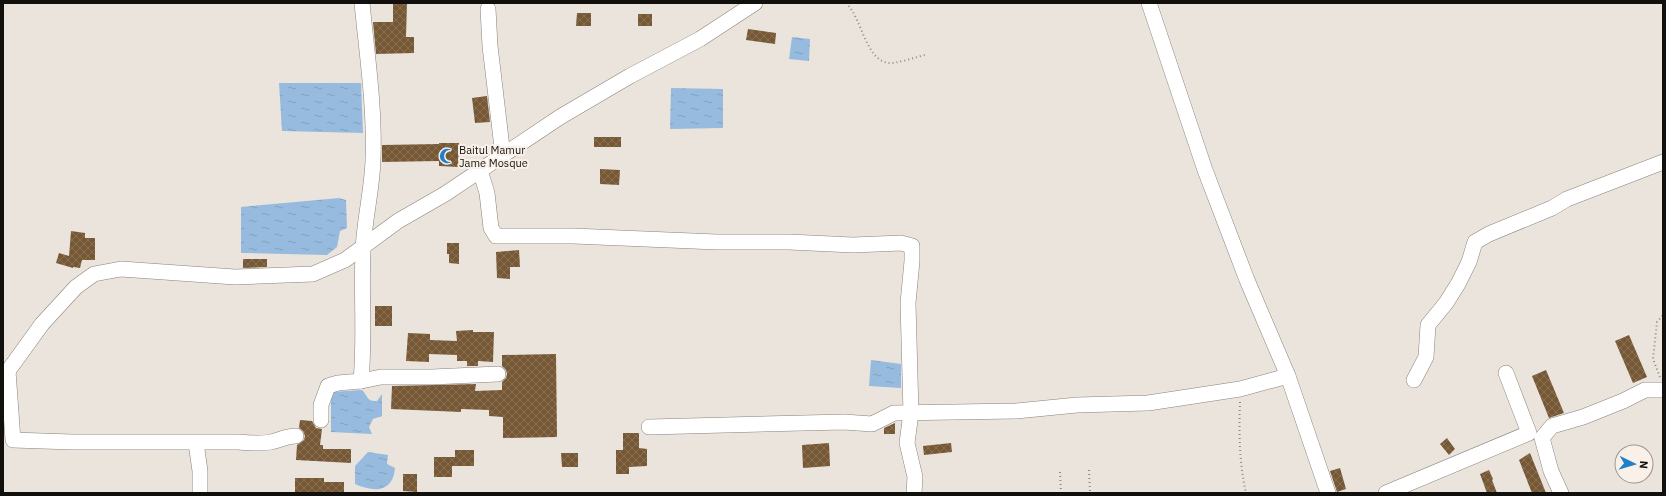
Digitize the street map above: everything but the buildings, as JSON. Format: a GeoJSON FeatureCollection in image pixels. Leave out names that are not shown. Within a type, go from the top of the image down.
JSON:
{"type":"FeatureCollection","features":[{"type":"Feature","properties":{"kind":"street"},"geometry":{"type":"LineString","coordinates":[[361,381],[363,354],[363,246],[373,163],[374,128],[362,3]]}},
{"type":"Feature","properties":{"kind":"street"},"geometry":{"type":"LineString","coordinates":[[296,436],[285,436],[273,442],[260,444],[238,442],[72,442],[13,440],[5,372],[42,324],[76,287],[94,274],[121,269],[235,277],[313,274],[345,260],[398,221],[445,194],[560,117],[630,76],[700,39],[755,3]]}},
{"type":"Feature","properties":{"kind":"street"},"geometry":{"type":"LineString","coordinates":[[1150,3],[1208,177],[1247,280],[1288,376],[1328,493]]}},
{"type":"Feature","properties":{"kind":"street"},"geometry":{"type":"LineString","coordinates":[[488,9],[490,46],[502,156]]}},
{"type":"Feature","properties":{"kind":"street"},"geometry":{"type":"LineString","coordinates":[[1414,380],[1426,357],[1428,325],[1446,303],[1458,284],[1469,262],[1475,242],[1552,208],[1567,199],[1663,162]]}},
{"type":"Feature","properties":{"kind":"street"},"geometry":{"type":"LineString","coordinates":[[480,170],[487,193],[491,228],[496,236],[573,236],[717,242],[789,242],[853,245],[901,244],[912,246],[908,303],[911,414],[907,443],[915,477],[914,493]]}},
{"type":"Feature","properties":{"kind":"street"},"geometry":{"type":"LineString","coordinates":[[1386,493],[1529,433],[1506,373]]}},
{"type":"Feature","properties":{"kind":"street"},"geometry":{"type":"LineString","coordinates":[[321,420],[321,405],[328,386],[338,383],[381,377],[432,377],[498,374]]}},
{"type":"Feature","properties":{"kind":"street"},"geometry":{"type":"LineString","coordinates":[[649,427],[844,422],[872,424],[894,413],[911,414],[1016,411],[1077,404],[1148,403],[1240,389],[1288,376]]}},
{"type":"Feature","properties":{"kind":"street"},"geometry":{"type":"LineString","coordinates":[[1561,493],[1551,470],[1542,438],[1552,426],[1583,417],[1662,384]]}},
{"type":"Feature","properties":{"kind":"street"},"geometry":{"type":"LineString","coordinates":[[196,443],[200,471],[200,493]]}},
{"type":"Feature","properties":{"kind":"path"},"geometry":{"type":"LineString","coordinates":[[846,3],[858,19],[869,48],[875,57],[888,63],[925,55]]}},
{"type":"Feature","properties":{"kind":"path"},"geometry":{"type":"LineString","coordinates":[[1662,384],[1653,359],[1657,322],[1663,315]]}},
{"type":"Feature","properties":{"kind":"path"},"geometry":{"type":"LineString","coordinates":[[1240,389],[1239,435],[1241,470],[1246,493]]}},
{"type":"Feature","properties":{"kind":"path"},"geometry":{"type":"LineString","coordinates":[[1089,470],[1090,493]]}},
{"type":"Feature","properties":{"kind":"path"},"geometry":{"type":"LineString","coordinates":[[1060,472],[1061,493]]}},
{"type":"Feature","properties":{"kind":"water"},"geometry":{"type":"Polygon","coordinates":[[[792,37],[810,39],[809,61],[789,59],[792,37]]]}},
{"type":"Feature","properties":{"kind":"water"},"geometry":{"type":"Polygon","coordinates":[[[279,83],[361,83],[363,133],[282,131],[279,83]]]}},
{"type":"Feature","properties":{"kind":"water"},"geometry":{"type":"Polygon","coordinates":[[[671,88],[723,89],[723,128],[670,129],[671,88]]]}},
{"type":"Feature","properties":{"kind":"water"},"geometry":{"type":"Polygon","coordinates":[[[339,198],[346,200],[347,228],[340,231],[337,247],[327,255],[241,253],[241,207],[339,198]]]}},
{"type":"Feature","properties":{"kind":"water"},"geometry":{"type":"Polygon","coordinates":[[[871,360],[901,364],[901,388],[869,386],[871,360]]]}},
{"type":"Feature","properties":{"kind":"water"},"geometry":{"type":"Polygon","coordinates":[[[362,390],[371,401],[377,401],[382,394],[382,416],[373,419],[369,427],[372,434],[331,432],[331,392],[362,390]]]}},
{"type":"Feature","properties":{"kind":"water"},"geometry":{"type":"Polygon","coordinates":[[[368,452],[388,455],[387,464],[395,468],[394,476],[387,486],[369,489],[355,484],[355,466],[368,452]]]}},
{"type":"Feature","properties":{"kind":"place","name":"Baitul Mamur Jame Mosque"},"geometry":{"type":"Point","coordinates":[447,156]}}]}
